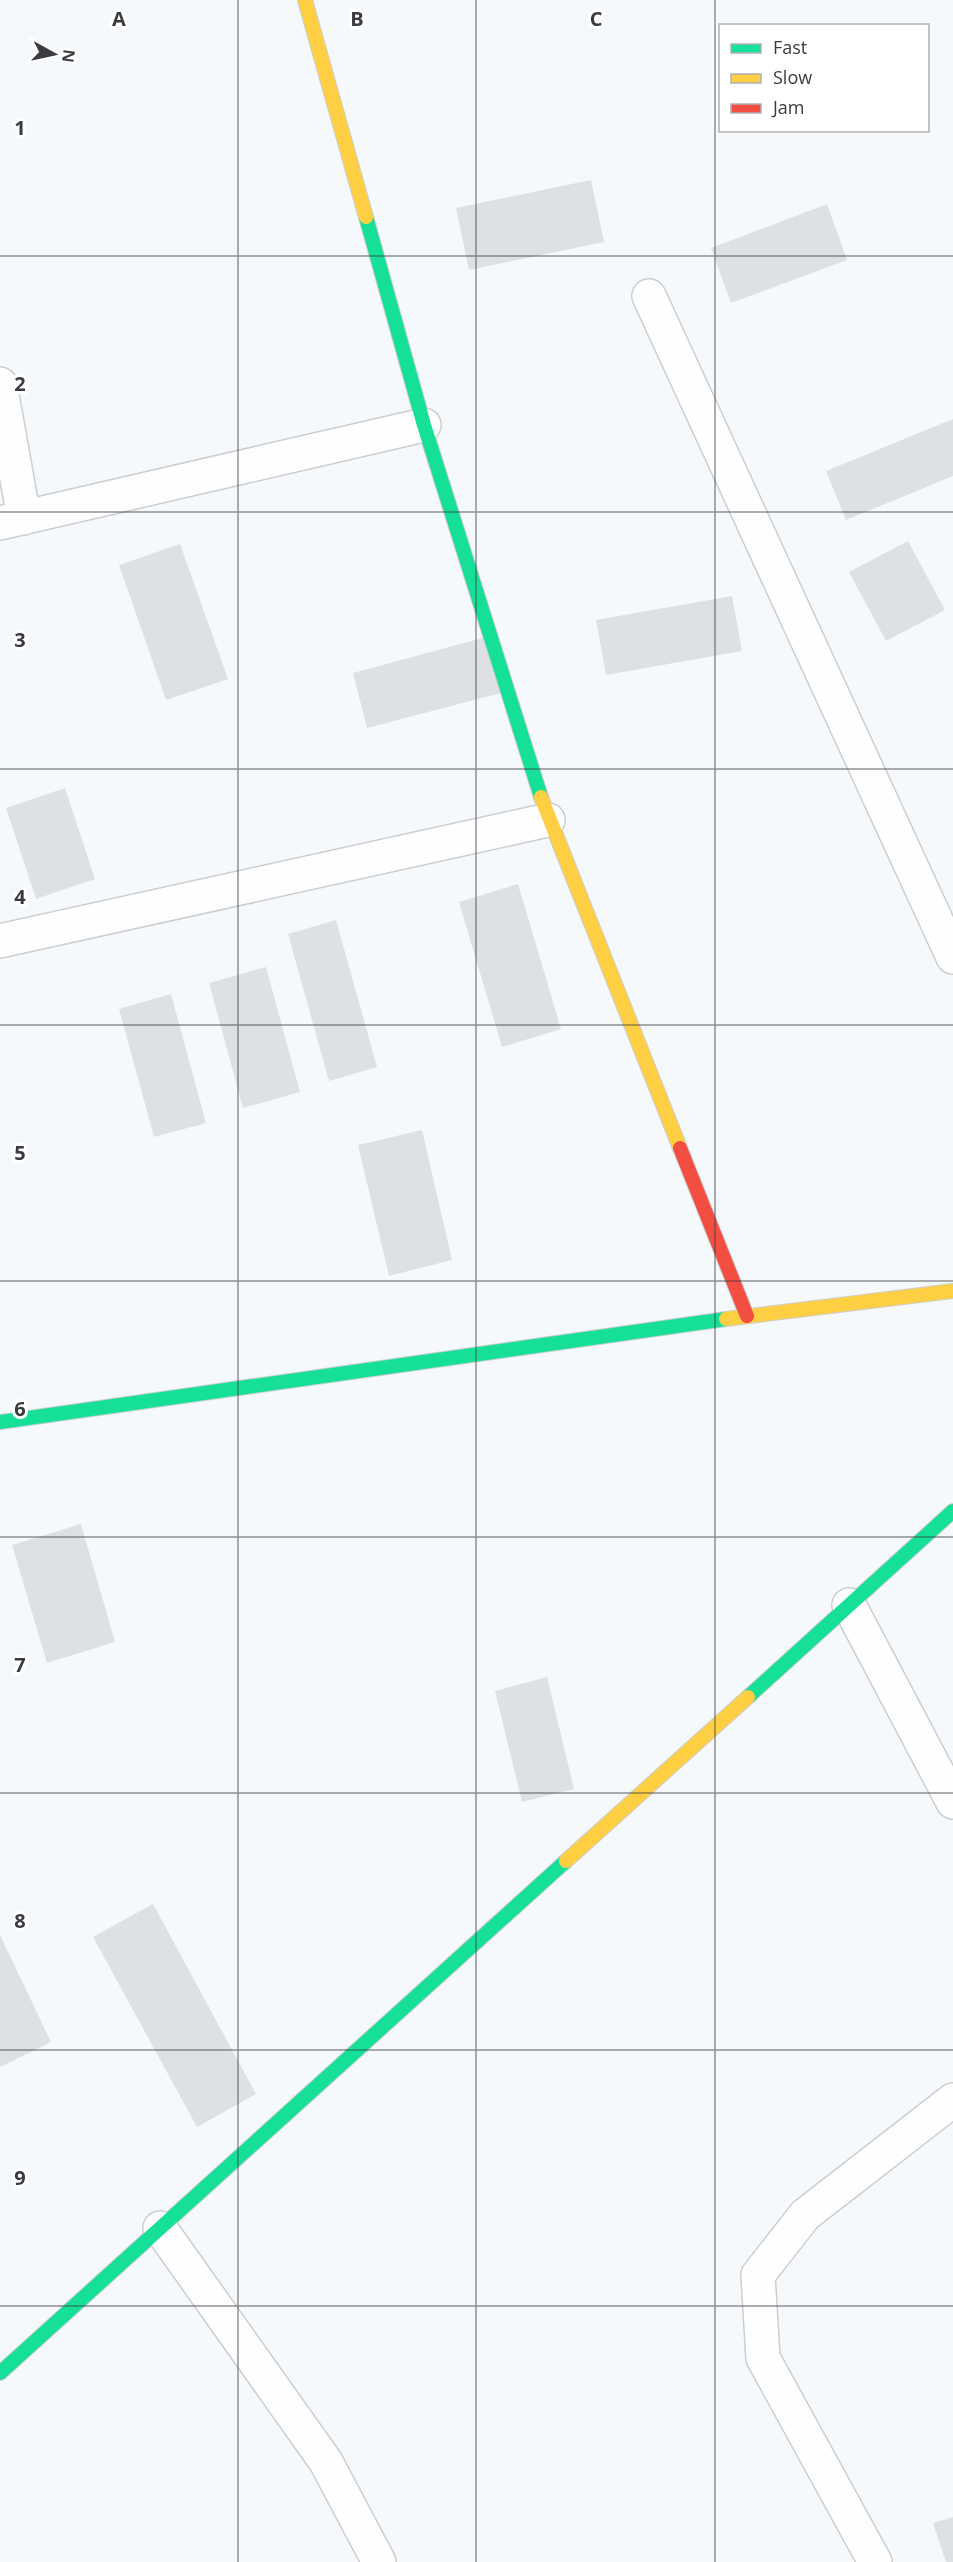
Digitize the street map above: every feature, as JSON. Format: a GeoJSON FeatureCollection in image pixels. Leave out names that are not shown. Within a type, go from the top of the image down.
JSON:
{"type":"FeatureCollection","features":[{"type":"Feature","properties":{"kind":"street"},"geometry":{"type":"LineString","coordinates":[[304,0],[424,425],[548,820],[747,1316]]}},
{"type":"Feature","properties":{"kind":"street"},"geometry":{"type":"LineString","coordinates":[[649,296],[953,957]]}},
{"type":"Feature","properties":{"kind":"street"},"geometry":{"type":"LineString","coordinates":[[0,384],[12,520],[424,425]]}},
{"type":"Feature","properties":{"kind":"street"},"geometry":{"type":"LineString","coordinates":[[0,941],[548,820]]}},
{"type":"Feature","properties":{"kind":"street"},"geometry":{"type":"LineString","coordinates":[[0,1422],[747,1316],[953,1291]]}},
{"type":"Feature","properties":{"kind":"street"},"geometry":{"type":"LineString","coordinates":[[0,2373],[953,1511]]}},
{"type":"Feature","properties":{"kind":"street"},"geometry":{"type":"LineString","coordinates":[[849,1605],[953,1802]]}},
{"type":"Feature","properties":{"kind":"street"},"geometry":{"type":"LineString","coordinates":[[875,2562],[763,2358],[758,2275],[805,2215],[953,2100]]}},
{"type":"Feature","properties":{"kind":"street"},"geometry":{"type":"LineString","coordinates":[[160,2228],[326,2462],[379,2562]]}},
{"type":"Feature","properties":{"kind":"building"},"geometry":{"type":"Polygon","coordinates":[[[591,180],[604,242],[469,270],[456,208],[591,180]]]}},
{"type":"Feature","properties":{"kind":"building"},"geometry":{"type":"Polygon","coordinates":[[[827,204],[847,260],[731,303],[711,248],[827,204]]]}},
{"type":"Feature","properties":{"kind":"building"},"geometry":{"type":"Polygon","coordinates":[[[953,419],[953,476],[846,520],[826,471],[953,419]]]}},
{"type":"Feature","properties":{"kind":"building"},"geometry":{"type":"Polygon","coordinates":[[[908,541],[945,610],[886,641],[849,572],[908,541]]]}},
{"type":"Feature","properties":{"kind":"building"},"geometry":{"type":"Polygon","coordinates":[[[180,544],[228,679],[166,700],[119,565],[180,544]]]}},
{"type":"Feature","properties":{"kind":"building"},"geometry":{"type":"Polygon","coordinates":[[[732,596],[742,651],[606,675],[596,620],[732,596]]]}},
{"type":"Feature","properties":{"kind":"building"},"geometry":{"type":"Polygon","coordinates":[[[486,637],[501,693],[367,728],[353,673],[486,637]]]}},
{"type":"Feature","properties":{"kind":"building"},"geometry":{"type":"Polygon","coordinates":[[[65,788],[95,879],[36,899],[6,808],[65,788]]]}},
{"type":"Feature","properties":{"kind":"building"},"geometry":{"type":"Polygon","coordinates":[[[518,884],[561,1029],[502,1047],[459,902],[518,884]]]}},
{"type":"Feature","properties":{"kind":"building"},"geometry":{"type":"Polygon","coordinates":[[[336,920],[377,1067],[329,1081],[288,934],[336,920]]]}},
{"type":"Feature","properties":{"kind":"building"},"geometry":{"type":"Polygon","coordinates":[[[266,967],[300,1092],[243,1108],[209,983],[266,967]]]}},
{"type":"Feature","properties":{"kind":"building"},"geometry":{"type":"Polygon","coordinates":[[[171,994],[206,1123],[154,1137],[119,1009],[171,994]]]}},
{"type":"Feature","properties":{"kind":"building"},"geometry":{"type":"Polygon","coordinates":[[[422,1130],[452,1260],[389,1276],[358,1145],[422,1130]]]}},
{"type":"Feature","properties":{"kind":"building"},"geometry":{"type":"Polygon","coordinates":[[[81,1524],[115,1642],[47,1663],[12,1545],[81,1524]]]}},
{"type":"Feature","properties":{"kind":"building"},"geometry":{"type":"Polygon","coordinates":[[[547,1677],[574,1789],[522,1802],[495,1691],[547,1677]]]}},
{"type":"Feature","properties":{"kind":"building"},"geometry":{"type":"Polygon","coordinates":[[[153,1904],[256,2094],[197,2127],[93,1937],[153,1904]]]}},
{"type":"Feature","properties":{"kind":"building"},"geometry":{"type":"Polygon","coordinates":[[[0,1935],[51,2042],[0,2067],[0,1935]]]}},
{"type":"Feature","properties":{"kind":"building"},"geometry":{"type":"Polygon","coordinates":[[[953,2517],[953,2562],[946,2562],[933,2523],[953,2517]]]}},
{"type":"Feature","properties":{"kind":"traffic: fast"},"geometry":{"type":"LineString","coordinates":[[366,217],[424,425],[541,797]]}},
{"type":"Feature","properties":{"kind":"traffic: fast"},"geometry":{"type":"LineString","coordinates":[[0,1422],[726,1319]]}},
{"type":"Feature","properties":{"kind":"traffic: fast"},"geometry":{"type":"LineString","coordinates":[[748,1697],[953,1511]]}},
{"type":"Feature","properties":{"kind":"traffic: fast"},"geometry":{"type":"LineString","coordinates":[[0,2373],[566,1861]]}},
{"type":"Feature","properties":{"kind":"traffic: slow"},"geometry":{"type":"LineString","coordinates":[[305,0],[366,217]]}},
{"type":"Feature","properties":{"kind":"traffic: slow"},"geometry":{"type":"LineString","coordinates":[[541,797],[680,1148]]}},
{"type":"Feature","properties":{"kind":"traffic: slow"},"geometry":{"type":"LineString","coordinates":[[726,1319],[953,1291]]}},
{"type":"Feature","properties":{"kind":"traffic: slow"},"geometry":{"type":"LineString","coordinates":[[566,1861],[748,1697]]}},
{"type":"Feature","properties":{"kind":"traffic: jam"},"geometry":{"type":"LineString","coordinates":[[680,1148],[747,1316]]}}]}
